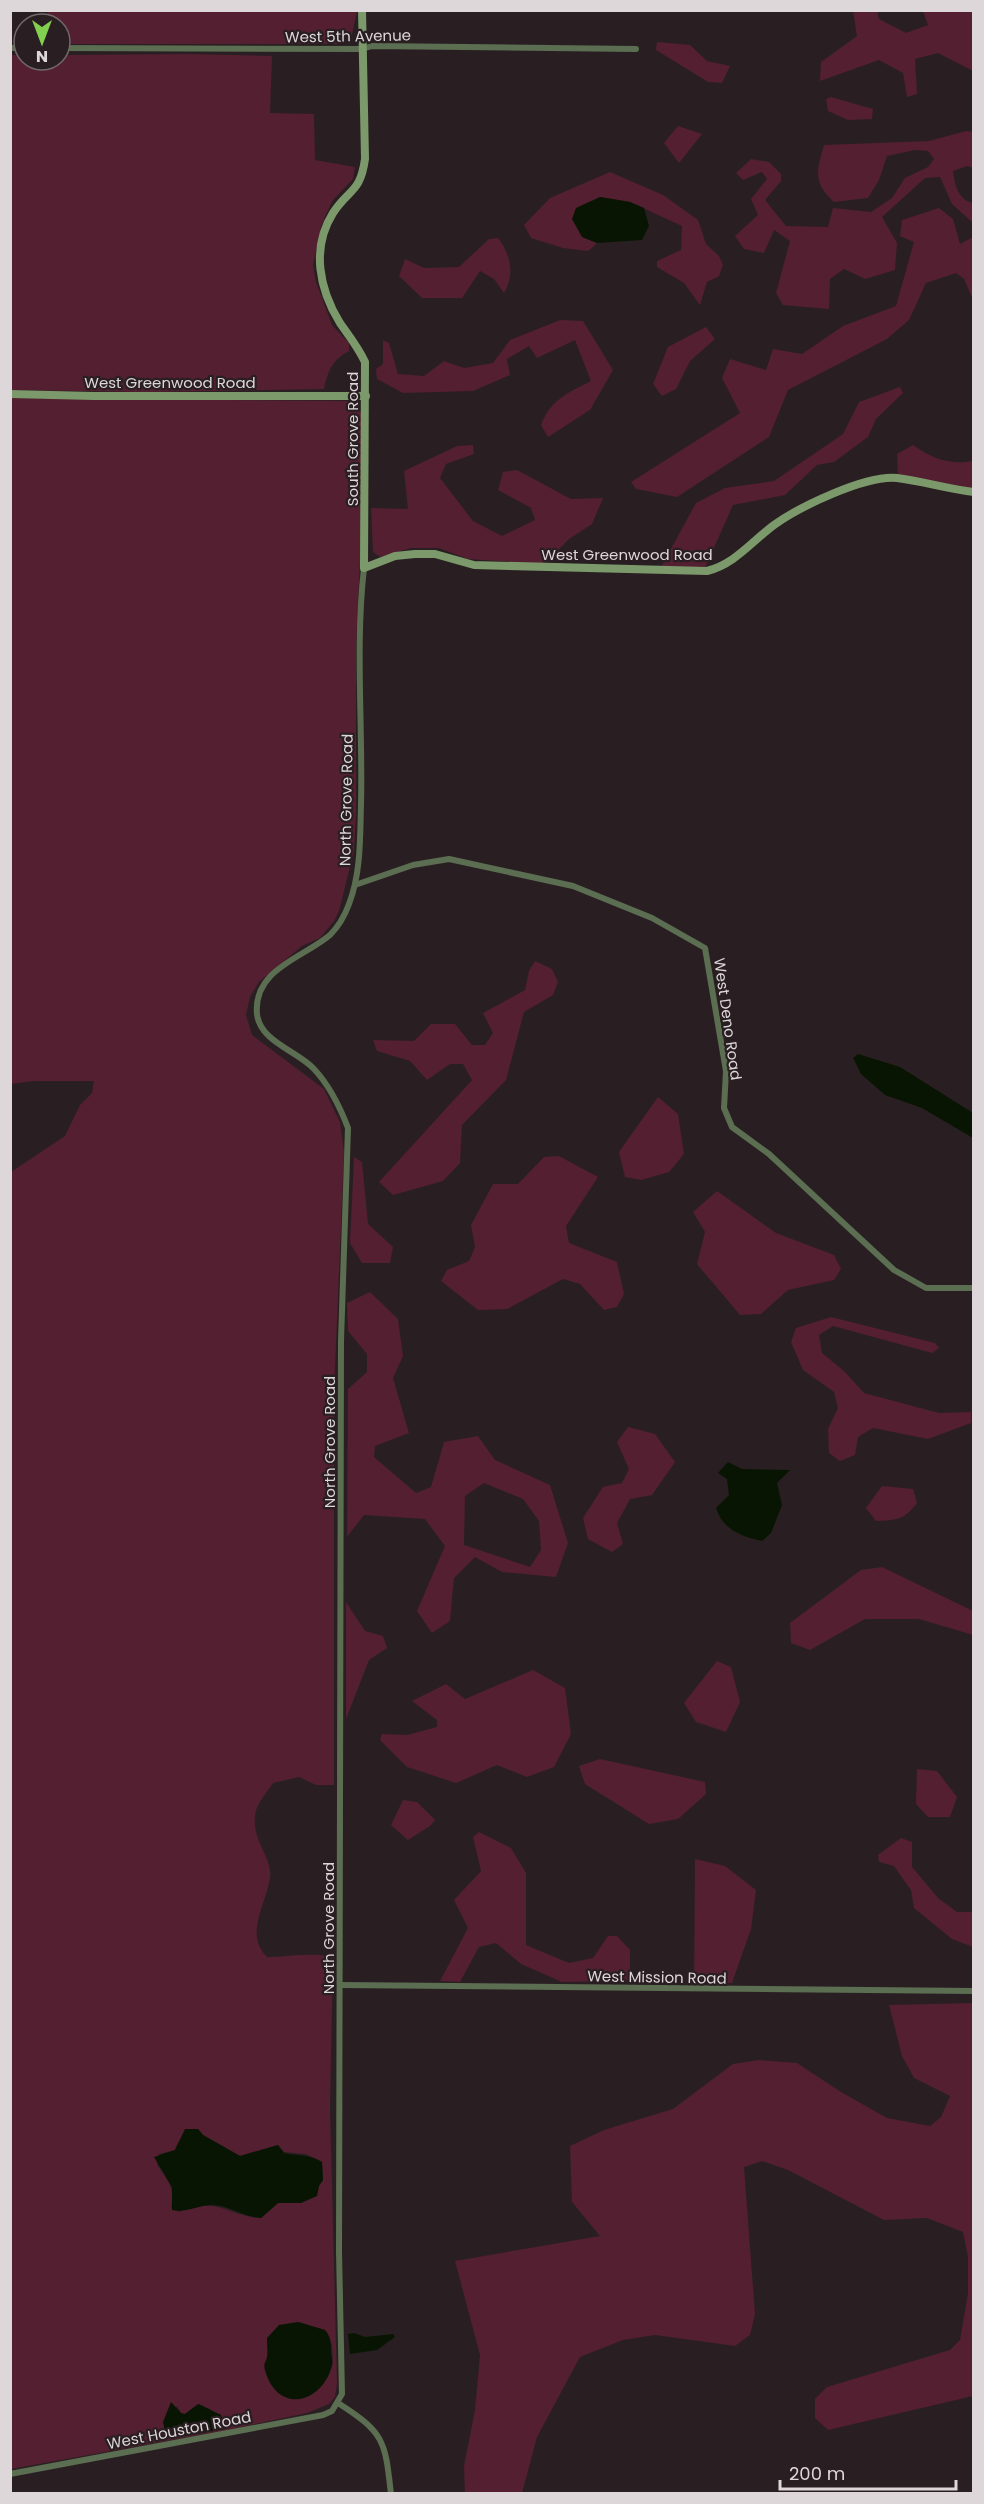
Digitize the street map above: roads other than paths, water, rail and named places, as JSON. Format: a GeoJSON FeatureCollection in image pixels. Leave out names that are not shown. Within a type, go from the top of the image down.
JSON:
{"type":"FeatureCollection","features":[{"type":"Feature","properties":{"kind":"street","name":"South Grove Road"},"geometry":{"type":"LineString","coordinates":[[362,10],[365,159],[362,178],[334,211],[323,231],[320,257],[322,281],[329,304],[341,325],[356,343],[365,362],[364,568]]}},
{"type":"Feature","properties":{"kind":"street","name":"West 5th Avenue"},"geometry":{"type":"LineString","coordinates":[[72,48],[362,49],[372,46],[636,49]]}},
{"type":"Feature","properties":{"kind":"street","name":"West Greenwood Road"},"geometry":{"type":"LineString","coordinates":[[10,394],[366,396]]}},
{"type":"Feature","properties":{"kind":"street","name":"West Greenwood Road"},"geometry":{"type":"LineString","coordinates":[[364,568],[395,556],[435,554],[474,565],[707,571],[721,568],[735,560],[775,524],[861,482],[879,478],[896,478],[974,492]]}},
{"type":"Feature","properties":{"kind":"street","name":"North Grove Road"},"geometry":{"type":"LineString","coordinates":[[338,2403],[342,2394],[339,2251],[341,1341],[348,1128],[329,1087],[314,1068],[275,1042],[263,1030],[257,1016],[257,1000],[272,974],[284,963],[332,933],[349,906],[355,885],[359,854],[361,784],[359,626],[364,568]]}},
{"type":"Feature","properties":{"kind":"street","name":"West Deno Road"},"geometry":{"type":"LineString","coordinates":[[355,885],[413,865],[449,860],[573,886],[652,918],[705,948],[726,1071],[724,1108],[732,1127],[769,1154],[894,1270],[926,1288],[974,1288]]}},
{"type":"Feature","properties":{"kind":"street","name":"West Mission Road"},"geometry":{"type":"LineString","coordinates":[[340,1985],[974,1991]]}},
{"type":"Feature","properties":{"kind":"street","name":"West Houston Road"},"geometry":{"type":"LineString","coordinates":[[10,2474],[323,2415],[332,2411],[338,2403]]}},
{"type":"Feature","properties":{"kind":"street"},"geometry":{"type":"LineString","coordinates":[[338,2403],[375,2431],[383,2444],[391,2493]]}}]}
